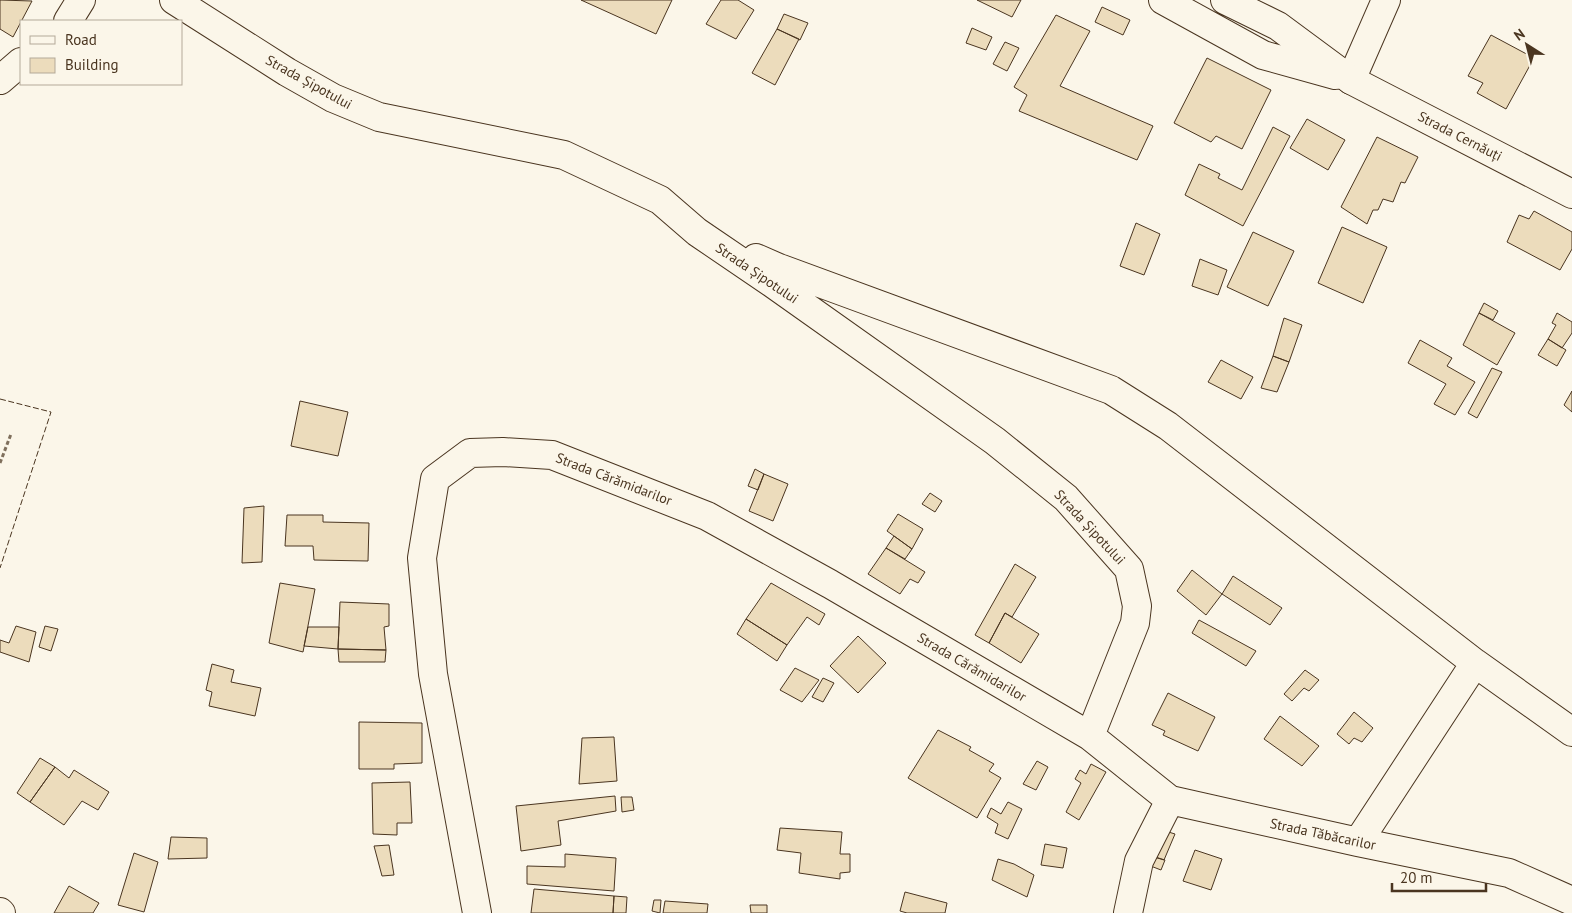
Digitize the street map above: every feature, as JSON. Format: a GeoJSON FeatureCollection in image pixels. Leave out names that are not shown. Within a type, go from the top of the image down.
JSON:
{"type":"FeatureCollection","features":[{"type":"Feature","properties":{"kind":"street"},"geometry":{"type":"LineString","coordinates":[[69,20],[81,0]]}},
{"type":"Feature","properties":{"kind":"street","name":"Strada Șipotului"},"geometry":{"type":"LineString","coordinates":[[174,0],[287,72],[333,98],[379,117],[564,155],[660,200],[697,232],[995,441],[1066,498],[1129,569],[1137,606],[1135,623],[1090,736]]}},
{"type":"Feature","properties":{"kind":"street","name":"Strada Cernăuți"},"geometry":{"type":"LineString","coordinates":[[1163,0],[1262,55],[1351,80]]}},
{"type":"Feature","properties":{"kind":"street","name":"Strada Cernăuți"},"geometry":{"type":"LineString","coordinates":[[1225,0],[1278,26],[1351,80],[1571,193]]}},
{"type":"Feature","properties":{"kind":"street"},"geometry":{"type":"LineString","coordinates":[[1351,80],[1386,0]]}},
{"type":"Feature","properties":{"kind":"street"},"geometry":{"type":"LineString","coordinates":[[0,80],[20,63]]}},
{"type":"Feature","properties":{"kind":"street"},"geometry":{"type":"LineString","coordinates":[[697,232],[779,268],[1111,390],[1168,426],[1475,663],[1572,732]]}},
{"type":"Feature","properties":{"kind":"street","name":"Strada Cărămidarilor"},"geometry":{"type":"LineString","coordinates":[[477,913],[432,674],[422,558],[435,478],[470,453],[503,452],[552,455],[707,516],[830,584],[1090,736]]}},
{"type":"Feature","properties":{"kind":"street"},"geometry":{"type":"LineString","coordinates":[[1358,842],[1475,663]]}},
{"type":"Feature","properties":{"kind":"street","name":"Strada Tăbăcarilor"},"geometry":{"type":"LineString","coordinates":[[1090,736],[1170,800],[1508,873],[1572,901]]}},
{"type":"Feature","properties":{"kind":"street"},"geometry":{"type":"LineString","coordinates":[[1128,913],[1139,861],[1170,800]]}},
{"type":"Feature","properties":{"kind":"path"},"geometry":{"type":"LineString","coordinates":[[0,463],[11,434]]}},
{"type":"Feature","properties":{"kind":"building"},"geometry":{"type":"Polygon","coordinates":[[[0,0],[32,1],[22,20],[20,20],[13,37],[0,29],[0,0]]]}},
{"type":"Feature","properties":{"kind":"building"},"geometry":{"type":"Polygon","coordinates":[[[581,0],[672,0],[656,34],[581,0]]]}},
{"type":"Feature","properties":{"kind":"building"},"geometry":{"type":"Polygon","coordinates":[[[721,0],[738,0],[754,10],[736,39],[706,24],[721,0]]]}},
{"type":"Feature","properties":{"kind":"building"},"geometry":{"type":"Polygon","coordinates":[[[977,0],[1021,0],[1012,17],[977,0]]]}},
{"type":"Feature","properties":{"kind":"building"},"geometry":{"type":"Polygon","coordinates":[[[1102,7],[1130,20],[1123,35],[1095,22],[1102,7]]]}},
{"type":"Feature","properties":{"kind":"building"},"geometry":{"type":"Polygon","coordinates":[[[784,14],[808,23],[800,40],[777,29],[784,14]]]}},
{"type":"Feature","properties":{"kind":"building"},"geometry":{"type":"Polygon","coordinates":[[[1056,15],[1090,31],[1060,86],[1153,126],[1137,160],[1019,111],[1027,95],[1014,87],[1056,15]]]}},
{"type":"Feature","properties":{"kind":"building"},"geometry":{"type":"Polygon","coordinates":[[[972,28],[992,37],[986,50],[966,43],[972,28]]]}},
{"type":"Feature","properties":{"kind":"building"},"geometry":{"type":"Polygon","coordinates":[[[777,29],[799,39],[775,85],[752,73],[777,29]]]}},
{"type":"Feature","properties":{"kind":"building"},"geometry":{"type":"Polygon","coordinates":[[[1491,35],[1534,58],[1506,109],[1477,93],[1483,83],[1468,76],[1491,35]]]}},
{"type":"Feature","properties":{"kind":"building"},"geometry":{"type":"Polygon","coordinates":[[[1005,42],[1019,48],[1007,71],[993,64],[1005,42]]]}},
{"type":"Feature","properties":{"kind":"building"},"geometry":{"type":"Polygon","coordinates":[[[1207,58],[1271,90],[1242,149],[1216,136],[1211,142],[1174,123],[1207,58]]]}},
{"type":"Feature","properties":{"kind":"building"},"geometry":{"type":"Polygon","coordinates":[[[1307,119],[1345,140],[1328,170],[1290,148],[1307,119]]]}},
{"type":"Feature","properties":{"kind":"building"},"geometry":{"type":"Polygon","coordinates":[[[1273,127],[1290,136],[1243,226],[1185,195],[1199,164],[1220,174],[1218,178],[1242,190],[1273,127]]]}},
{"type":"Feature","properties":{"kind":"building"},"geometry":{"type":"Polygon","coordinates":[[[1377,137],[1418,157],[1405,183],[1401,182],[1393,202],[1383,199],[1378,210],[1373,210],[1367,224],[1341,207],[1377,137]]]}},
{"type":"Feature","properties":{"kind":"building"},"geometry":{"type":"Polygon","coordinates":[[[1534,211],[1572,232],[1572,249],[1560,270],[1507,242],[1519,215],[1529,219],[1534,211]]]}},
{"type":"Feature","properties":{"kind":"building"},"geometry":{"type":"Polygon","coordinates":[[[1136,223],[1160,234],[1144,275],[1120,266],[1136,223]]]}},
{"type":"Feature","properties":{"kind":"building"},"geometry":{"type":"Polygon","coordinates":[[[1342,227],[1387,247],[1363,303],[1318,283],[1342,227]]]}},
{"type":"Feature","properties":{"kind":"building"},"geometry":{"type":"Polygon","coordinates":[[[1253,232],[1294,251],[1268,306],[1227,287],[1253,232]]]}},
{"type":"Feature","properties":{"kind":"building"},"geometry":{"type":"Polygon","coordinates":[[[1200,259],[1227,270],[1218,295],[1192,286],[1200,259]]]}},
{"type":"Feature","properties":{"kind":"building"},"geometry":{"type":"Polygon","coordinates":[[[1484,303],[1498,311],[1493,320],[1479,313],[1484,303]]]}},
{"type":"Feature","properties":{"kind":"building"},"geometry":{"type":"Polygon","coordinates":[[[1479,313],[1515,333],[1497,365],[1463,345],[1479,313]]]}},
{"type":"Feature","properties":{"kind":"building"},"geometry":{"type":"Polygon","coordinates":[[[1557,313],[1572,322],[1572,333],[1562,348],[1548,339],[1556,325],[1552,323],[1557,313]]]}},
{"type":"Feature","properties":{"kind":"building"},"geometry":{"type":"Polygon","coordinates":[[[1284,318],[1302,325],[1289,362],[1273,356],[1284,318]]]}},
{"type":"Feature","properties":{"kind":"building"},"geometry":{"type":"Polygon","coordinates":[[[1548,339],[1566,350],[1557,366],[1538,355],[1548,339]]]}},
{"type":"Feature","properties":{"kind":"building"},"geometry":{"type":"Polygon","coordinates":[[[1420,340],[1452,358],[1447,366],[1475,382],[1455,415],[1434,404],[1446,384],[1408,363],[1420,340]]]}},
{"type":"Feature","properties":{"kind":"building"},"geometry":{"type":"Polygon","coordinates":[[[1273,356],[1289,362],[1277,392],[1261,388],[1273,356]]]}},
{"type":"Feature","properties":{"kind":"building"},"geometry":{"type":"Polygon","coordinates":[[[1221,360],[1253,377],[1241,399],[1208,382],[1221,360]]]}},
{"type":"Feature","properties":{"kind":"building"},"geometry":{"type":"Polygon","coordinates":[[[1492,368],[1502,372],[1477,418],[1468,413],[1492,368]]]}},
{"type":"Feature","properties":{"kind":"building"},"geometry":{"type":"Polygon","coordinates":[[[1572,391],[1572,412],[1564,405],[1572,391]]]}},
{"type":"Feature","properties":{"kind":"building"},"geometry":{"type":"Polygon","coordinates":[[[300,401],[348,412],[338,456],[291,446],[300,401]]]}},
{"type":"Feature","properties":{"kind":"building"},"geometry":{"type":"Polygon","coordinates":[[[755,469],[764,474],[758,490],[748,486],[755,469]]]}},
{"type":"Feature","properties":{"kind":"building"},"geometry":{"type":"Polygon","coordinates":[[[764,474],[788,484],[773,521],[749,511],[764,474]]]}},
{"type":"Feature","properties":{"kind":"building"},"geometry":{"type":"Polygon","coordinates":[[[930,493],[942,501],[935,512],[922,504],[930,493]]]}},
{"type":"Feature","properties":{"kind":"building"},"geometry":{"type":"Polygon","coordinates":[[[264,506],[262,562],[242,563],[244,508],[264,506]]]}},
{"type":"Feature","properties":{"kind":"building"},"geometry":{"type":"Polygon","coordinates":[[[898,514],[923,529],[912,549],[887,531],[898,514]]]}},
{"type":"Feature","properties":{"kind":"building"},"geometry":{"type":"Polygon","coordinates":[[[287,515],[323,515],[323,522],[369,523],[368,561],[314,560],[313,546],[285,546],[287,515]]]}},
{"type":"Feature","properties":{"kind":"building"},"geometry":{"type":"Polygon","coordinates":[[[894,536],[912,549],[905,559],[886,548],[894,536]]]}},
{"type":"Feature","properties":{"kind":"building"},"geometry":{"type":"Polygon","coordinates":[[[886,548],[925,572],[918,583],[910,579],[900,594],[868,574],[886,548]]]}},
{"type":"Feature","properties":{"kind":"building"},"geometry":{"type":"Polygon","coordinates":[[[1015,564],[1036,577],[1012,617],[1005,613],[989,643],[975,635],[1015,564]]]}},
{"type":"Feature","properties":{"kind":"building"},"geometry":{"type":"Polygon","coordinates":[[[1192,570],[1222,594],[1206,615],[1177,591],[1192,570]]]}},
{"type":"Feature","properties":{"kind":"building"},"geometry":{"type":"Polygon","coordinates":[[[1233,576],[1282,608],[1270,625],[1222,594],[1233,576]]]}},
{"type":"Feature","properties":{"kind":"building"},"geometry":{"type":"Polygon","coordinates":[[[280,583],[315,589],[303,652],[269,643],[280,583]]]}},
{"type":"Feature","properties":{"kind":"building"},"geometry":{"type":"Polygon","coordinates":[[[771,583],[825,614],[819,625],[807,617],[787,645],[746,619],[771,583]]]}},
{"type":"Feature","properties":{"kind":"building"},"geometry":{"type":"Polygon","coordinates":[[[340,602],[389,604],[389,626],[384,627],[386,650],[338,649],[340,602]]]}},
{"type":"Feature","properties":{"kind":"building"},"geometry":{"type":"Polygon","coordinates":[[[1005,613],[1039,634],[1021,663],[989,643],[1005,613]]]}},
{"type":"Feature","properties":{"kind":"building"},"geometry":{"type":"Polygon","coordinates":[[[746,619],[787,645],[777,661],[737,634],[746,619]]]}},
{"type":"Feature","properties":{"kind":"building"},"geometry":{"type":"Polygon","coordinates":[[[1199,620],[1256,651],[1246,666],[1192,633],[1199,620]]]}},
{"type":"Feature","properties":{"kind":"building"},"geometry":{"type":"Polygon","coordinates":[[[16,626],[36,632],[29,662],[0,652],[0,640],[9,643],[16,626]]]}},
{"type":"Feature","properties":{"kind":"building"},"geometry":{"type":"Polygon","coordinates":[[[45,626],[58,629],[51,651],[39,647],[45,626]]]}},
{"type":"Feature","properties":{"kind":"building"},"geometry":{"type":"Polygon","coordinates":[[[308,627],[339,627],[338,649],[304,646],[308,627]]]}},
{"type":"Feature","properties":{"kind":"building"},"geometry":{"type":"Polygon","coordinates":[[[858,636],[886,663],[858,693],[830,666],[858,636]]]}},
{"type":"Feature","properties":{"kind":"building"},"geometry":{"type":"Polygon","coordinates":[[[338,649],[386,650],[385,662],[339,662],[338,649]]]}},
{"type":"Feature","properties":{"kind":"building"},"geometry":{"type":"Polygon","coordinates":[[[212,664],[234,670],[231,682],[261,688],[255,716],[209,706],[212,692],[206,690],[212,664]]]}},
{"type":"Feature","properties":{"kind":"building"},"geometry":{"type":"Polygon","coordinates":[[[795,668],[819,680],[802,702],[780,690],[795,668]]]}},
{"type":"Feature","properties":{"kind":"building"},"geometry":{"type":"Polygon","coordinates":[[[1305,670],[1319,680],[1309,691],[1304,688],[1292,701],[1284,694],[1305,670]]]}},
{"type":"Feature","properties":{"kind":"building"},"geometry":{"type":"Polygon","coordinates":[[[823,678],[834,683],[823,702],[812,697],[823,678]]]}},
{"type":"Feature","properties":{"kind":"building"},"geometry":{"type":"Polygon","coordinates":[[[1168,693],[1215,717],[1198,751],[1163,735],[1165,731],[1152,725],[1168,693]]]}},
{"type":"Feature","properties":{"kind":"building"},"geometry":{"type":"Polygon","coordinates":[[[1354,712],[1373,728],[1362,742],[1354,738],[1349,744],[1337,734],[1354,712]]]}},
{"type":"Feature","properties":{"kind":"building"},"geometry":{"type":"Polygon","coordinates":[[[1280,716],[1319,746],[1302,766],[1264,739],[1280,716]]]}},
{"type":"Feature","properties":{"kind":"building"},"geometry":{"type":"Polygon","coordinates":[[[359,722],[422,723],[422,763],[394,764],[394,769],[359,769],[359,722]]]}},
{"type":"Feature","properties":{"kind":"building"},"geometry":{"type":"Polygon","coordinates":[[[938,730],[971,747],[969,750],[994,764],[989,771],[1001,778],[977,818],[908,778],[938,730]]]}},
{"type":"Feature","properties":{"kind":"building"},"geometry":{"type":"Polygon","coordinates":[[[614,737],[617,781],[579,784],[582,738],[614,737]]]}},
{"type":"Feature","properties":{"kind":"building"},"geometry":{"type":"Polygon","coordinates":[[[40,758],[55,767],[30,802],[17,793],[40,758]]]}},
{"type":"Feature","properties":{"kind":"building"},"geometry":{"type":"Polygon","coordinates":[[[1037,761],[1048,767],[1036,790],[1023,784],[1037,761]]]}},
{"type":"Feature","properties":{"kind":"building"},"geometry":{"type":"Polygon","coordinates":[[[1091,764],[1106,772],[1079,820],[1066,812],[1081,783],[1075,779],[1080,770],[1086,774],[1091,764]]]}},
{"type":"Feature","properties":{"kind":"building"},"geometry":{"type":"Polygon","coordinates":[[[55,767],[69,778],[74,770],[109,792],[98,810],[82,801],[64,825],[30,802],[55,767]]]}},
{"type":"Feature","properties":{"kind":"building"},"geometry":{"type":"Polygon","coordinates":[[[410,782],[412,823],[397,823],[397,835],[373,834],[372,783],[410,782]]]}},
{"type":"Feature","properties":{"kind":"building"},"geometry":{"type":"Polygon","coordinates":[[[615,796],[616,811],[558,821],[561,845],[521,851],[516,806],[615,796]]]}},
{"type":"Feature","properties":{"kind":"building"},"geometry":{"type":"Polygon","coordinates":[[[621,797],[632,797],[634,810],[622,812],[621,797]]]}},
{"type":"Feature","properties":{"kind":"building"},"geometry":{"type":"Polygon","coordinates":[[[1008,802],[1022,809],[1008,839],[995,833],[998,824],[987,817],[991,808],[1001,814],[1008,802]]]}},
{"type":"Feature","properties":{"kind":"building"},"geometry":{"type":"Polygon","coordinates":[[[780,828],[842,832],[840,854],[850,854],[850,872],[840,873],[840,879],[799,873],[801,853],[777,850],[780,828]]]}},
{"type":"Feature","properties":{"kind":"building"},"geometry":{"type":"Polygon","coordinates":[[[1162,830],[1175,834],[1164,860],[1151,856],[1162,830]]]}},
{"type":"Feature","properties":{"kind":"building"},"geometry":{"type":"Polygon","coordinates":[[[171,837],[207,838],[207,858],[168,859],[171,837]]]}},
{"type":"Feature","properties":{"kind":"building"},"geometry":{"type":"Polygon","coordinates":[[[1045,844],[1067,848],[1063,868],[1041,865],[1045,844]]]}},
{"type":"Feature","properties":{"kind":"building"},"geometry":{"type":"Polygon","coordinates":[[[389,845],[394,875],[382,876],[374,846],[389,845]]]}},
{"type":"Feature","properties":{"kind":"building"},"geometry":{"type":"Polygon","coordinates":[[[1195,850],[1222,859],[1211,890],[1183,881],[1195,850]]]}},
{"type":"Feature","properties":{"kind":"building"},"geometry":{"type":"Polygon","coordinates":[[[134,853],[158,862],[144,912],[118,905],[134,853]]]}},
{"type":"Feature","properties":{"kind":"building"},"geometry":{"type":"Polygon","coordinates":[[[565,854],[616,858],[614,891],[527,884],[527,866],[565,867],[565,854]]]}},
{"type":"Feature","properties":{"kind":"building"},"geometry":{"type":"Polygon","coordinates":[[[1145,854],[1165,860],[1161,870],[1143,863],[1145,854]]]}},
{"type":"Feature","properties":{"kind":"building"},"geometry":{"type":"Polygon","coordinates":[[[998,859],[1014,864],[1034,875],[1027,897],[992,880],[998,859]]]}},
{"type":"Feature","properties":{"kind":"building"},"geometry":{"type":"Polygon","coordinates":[[[69,886],[99,903],[93,913],[54,913],[69,886]]]}},
{"type":"Feature","properties":{"kind":"building"},"geometry":{"type":"Polygon","coordinates":[[[534,889],[614,896],[613,913],[531,913],[534,889]]]}},
{"type":"Feature","properties":{"kind":"building"},"geometry":{"type":"Polygon","coordinates":[[[905,892],[947,903],[945,913],[907,913],[900,911],[905,892]]]}},
{"type":"Feature","properties":{"kind":"building"},"geometry":{"type":"Polygon","coordinates":[[[614,896],[627,897],[626,913],[613,913],[614,896]]]}},
{"type":"Feature","properties":{"kind":"building"},"geometry":{"type":"Polygon","coordinates":[[[654,900],[661,900],[660,913],[652,911],[654,900]]]}},
{"type":"Feature","properties":{"kind":"building"},"geometry":{"type":"Polygon","coordinates":[[[665,901],[708,904],[707,913],[663,913],[665,901]]]}},
{"type":"Feature","properties":{"kind":"building"},"geometry":{"type":"Polygon","coordinates":[[[750,905],[767,905],[767,913],[751,913],[750,905]]]}},
{"type":"Feature","properties":{"kind":"fence"},"geometry":{"type":"LineString","coordinates":[[0,399],[51,412],[0,568]]}}]}
